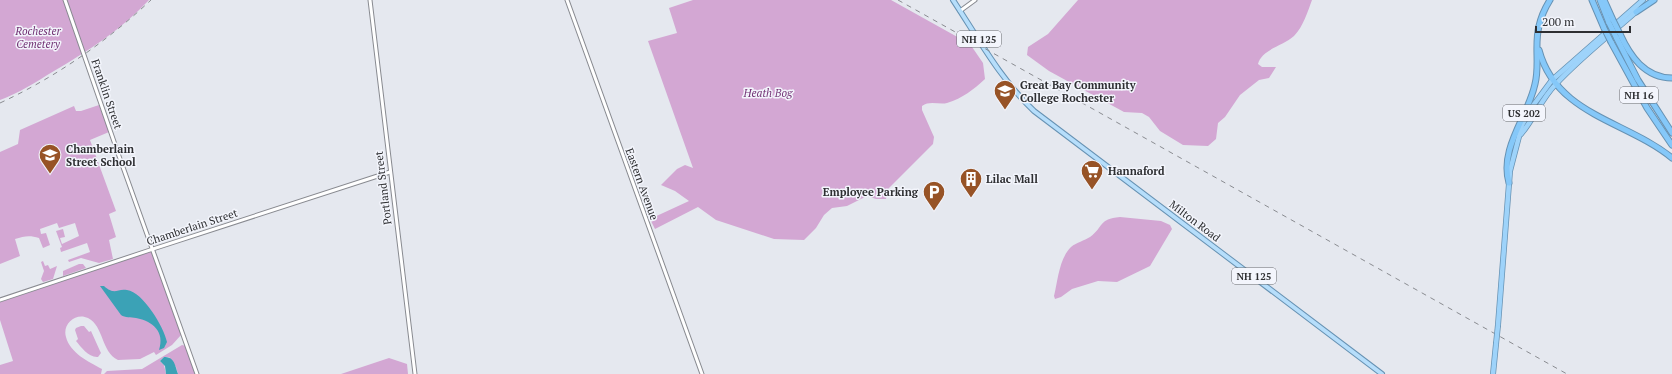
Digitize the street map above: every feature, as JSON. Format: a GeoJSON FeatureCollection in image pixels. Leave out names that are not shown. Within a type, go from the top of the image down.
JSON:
{"type":"FeatureCollection","features":[{"type":"Feature","properties":{"kind":"highway","name":"US 202"},"geometry":{"type":"LineString","coordinates":[[1509,183],[1506,174],[1511,144],[1532,97],[1536,83],[1538,26],[1550,0]]}},
{"type":"Feature","properties":{"kind":"highway","name":"NH 16"},"geometry":{"type":"LineString","coordinates":[[1592,0],[1610,42],[1647,108],[1672,145]]}},
{"type":"Feature","properties":{"kind":"highway","name":"NH 16"},"geometry":{"type":"LineString","coordinates":[[1600,0],[1638,80],[1672,133]]}},
{"type":"Feature","properties":{"kind":"highway"},"geometry":{"type":"LineString","coordinates":[[1604,0],[1611,22]]}},
{"type":"Feature","properties":{"kind":"highway"},"geometry":{"type":"LineString","coordinates":[[1554,82],[1643,0]]}},
{"type":"Feature","properties":{"kind":"highway"},"geometry":{"type":"LineString","coordinates":[[1554,82],[1650,0]]}},
{"type":"Feature","properties":{"kind":"highway"},"geometry":{"type":"LineString","coordinates":[[1636,12],[1654,0]]}},
{"type":"Feature","properties":{"kind":"highway"},"geometry":{"type":"LineString","coordinates":[[1618,36],[1644,69],[1654,75],[1672,78]]}},
{"type":"Feature","properties":{"kind":"highway"},"geometry":{"type":"LineString","coordinates":[[1537,41],[1544,67],[1560,90],[1579,105],[1655,145],[1672,158]]}},
{"type":"Feature","properties":{"kind":"highway","name":"US 202"},"geometry":{"type":"LineString","coordinates":[[1493,374],[1509,183],[1514,152],[1521,134],[1522,125],[1532,107],[1554,82]]}},
{"type":"Feature","properties":{"kind":"main road","name":"NH 125"},"geometry":{"type":"LineString","coordinates":[[953,0],[960,11]]}},
{"type":"Feature","properties":{"kind":"main road","name":"Milton Road"},"geometry":{"type":"LineString","coordinates":[[960,11],[1004,76],[1030,106],[1050,123],[1382,374]]}},
{"type":"Feature","properties":{"kind":"street","name":"Franklin Street"},"geometry":{"type":"LineString","coordinates":[[65,0],[197,374]]}},
{"type":"Feature","properties":{"kind":"street","name":"Portland Street"},"geometry":{"type":"LineString","coordinates":[[370,0],[415,374]]}},
{"type":"Feature","properties":{"kind":"street","name":"Eastern Avenue"},"geometry":{"type":"LineString","coordinates":[[567,0],[702,374]]}},
{"type":"Feature","properties":{"kind":"street"},"geometry":{"type":"LineString","coordinates":[[960,11],[975,0]]}},
{"type":"Feature","properties":{"kind":"street","name":"Chamberlain Street"},"geometry":{"type":"LineString","coordinates":[[0,300],[390,172]]}},
{"type":"Feature","properties":{"kind":"green space","name":"Rochester Cemetery"},"geometry":{"type":"Polygon","coordinates":[[[0,0],[149,0],[128,21],[92,47],[27,87],[0,100],[0,0]]]}},
{"type":"Feature","properties":{"kind":"green space","name":"Heath Bog"},"geometry":{"type":"Polygon","coordinates":[[[693,0],[891,0],[970,44],[983,63],[985,79],[958,99],[947,103],[928,103],[922,106],[922,110],[934,137],[933,144],[888,189],[886,199],[876,199],[867,196],[847,206],[832,208],[824,215],[816,228],[804,240],[774,239],[716,220],[698,207],[655,229],[650,219],[689,201],[675,191],[661,185],[677,169],[685,165],[693,168],[648,41],[677,33],[669,8],[693,0]]]}},
{"type":"Feature","properties":{"kind":"green space"},"geometry":{"type":"Polygon","coordinates":[[[1078,0],[1312,0],[1303,24],[1294,36],[1268,51],[1260,59],[1258,64],[1262,67],[1276,67],[1269,78],[1259,80],[1240,95],[1225,117],[1218,123],[1216,139],[1208,146],[1183,145],[1160,131],[1149,117],[1142,113],[1124,112],[1049,71],[1027,55],[1028,47],[1048,34],[1078,0]]]}},
{"type":"Feature","properties":{"kind":"green space","name":"Chamberlain Street School"},"geometry":{"type":"Polygon","coordinates":[[[99,105],[109,132],[90,140],[116,211],[109,214],[116,237],[109,240],[113,259],[99,263],[81,258],[69,262],[68,260],[90,252],[87,243],[61,252],[60,248],[62,247],[56,231],[63,229],[65,237],[60,238],[62,244],[79,236],[75,223],[59,228],[57,223],[40,229],[41,234],[46,233],[50,245],[43,248],[39,238],[33,236],[15,239],[20,256],[0,264],[0,152],[18,144],[20,130],[74,106],[76,111],[81,111],[99,105]]]}},
{"type":"Feature","properties":{"kind":"green space"},"geometry":{"type":"Polygon","coordinates":[[[1120,217],[1161,221],[1170,225],[1172,229],[1150,266],[1117,282],[1098,281],[1072,289],[1061,297],[1055,299],[1054,296],[1061,264],[1067,252],[1073,245],[1090,237],[1102,224],[1108,220],[1120,217]]]}},
{"type":"Feature","properties":{"kind":"green space"},"geometry":{"type":"Polygon","coordinates":[[[152,251],[181,335],[172,345],[156,355],[154,352],[140,359],[118,360],[108,351],[97,327],[93,322],[88,318],[79,317],[71,320],[66,328],[65,332],[68,343],[71,348],[81,356],[102,369],[101,374],[0,374],[0,365],[13,361],[0,320],[0,302],[152,251]]]}},
{"type":"Feature","properties":{"kind":"green space"},"geometry":{"type":"Polygon","coordinates":[[[43,261],[45,266],[48,265],[50,269],[57,266],[53,279],[43,282],[41,279],[44,271],[41,262],[43,261]]]}},
{"type":"Feature","properties":{"kind":"green space"},"geometry":{"type":"Polygon","coordinates":[[[79,264],[83,264],[86,268],[63,276],[63,271],[79,264]]]}},
{"type":"Feature","properties":{"kind":"green space"},"geometry":{"type":"Polygon","coordinates":[[[81,326],[84,326],[89,332],[91,331],[101,353],[98,357],[88,354],[76,341],[78,339],[75,330],[81,326]]]}},
{"type":"Feature","properties":{"kind":"green space"},"geometry":{"type":"Polygon","coordinates":[[[182,345],[186,346],[195,374],[178,374],[176,367],[169,357],[164,357],[160,361],[164,365],[166,374],[104,374],[107,371],[142,369],[182,345]]]}},
{"type":"Feature","properties":{"kind":"green space"},"geometry":{"type":"Polygon","coordinates":[[[389,358],[407,364],[408,374],[341,374],[389,358]]]}},
{"type":"Feature","properties":{"kind":"water"},"geometry":{"type":"Polygon","coordinates":[[[100,286],[104,286],[111,291],[127,290],[140,297],[152,311],[162,328],[167,342],[164,348],[159,350],[160,338],[156,328],[142,319],[121,315],[100,286]]]}},
{"type":"Feature","properties":{"kind":"water"},"geometry":{"type":"Polygon","coordinates":[[[164,357],[172,360],[178,374],[166,374],[165,366],[160,361],[164,357]]]}},
{"type":"Feature","properties":{"kind":"railway"},"geometry":{"type":"LineString","coordinates":[[0,103],[41,82],[80,58],[151,0]]}},
{"type":"Feature","properties":{"kind":"railway"},"geometry":{"type":"LineString","coordinates":[[898,0],[1567,374]]}},
{"type":"Feature","properties":{"kind":"place","name":"Great Bay Community College Rochester"},"geometry":{"type":"Point","coordinates":[1005,110]}},
{"type":"Feature","properties":{"kind":"place","name":"Chamberlain Street School"},"geometry":{"type":"Point","coordinates":[50,174]}},
{"type":"Feature","properties":{"kind":"place","name":"Hannaford"},"geometry":{"type":"Point","coordinates":[1092,190]}},
{"type":"Feature","properties":{"kind":"place","name":"Lilac Mall"},"geometry":{"type":"Point","coordinates":[971,198]}},
{"type":"Feature","properties":{"kind":"place","name":"Employee Parking"},"geometry":{"type":"Point","coordinates":[934,212]}}]}
